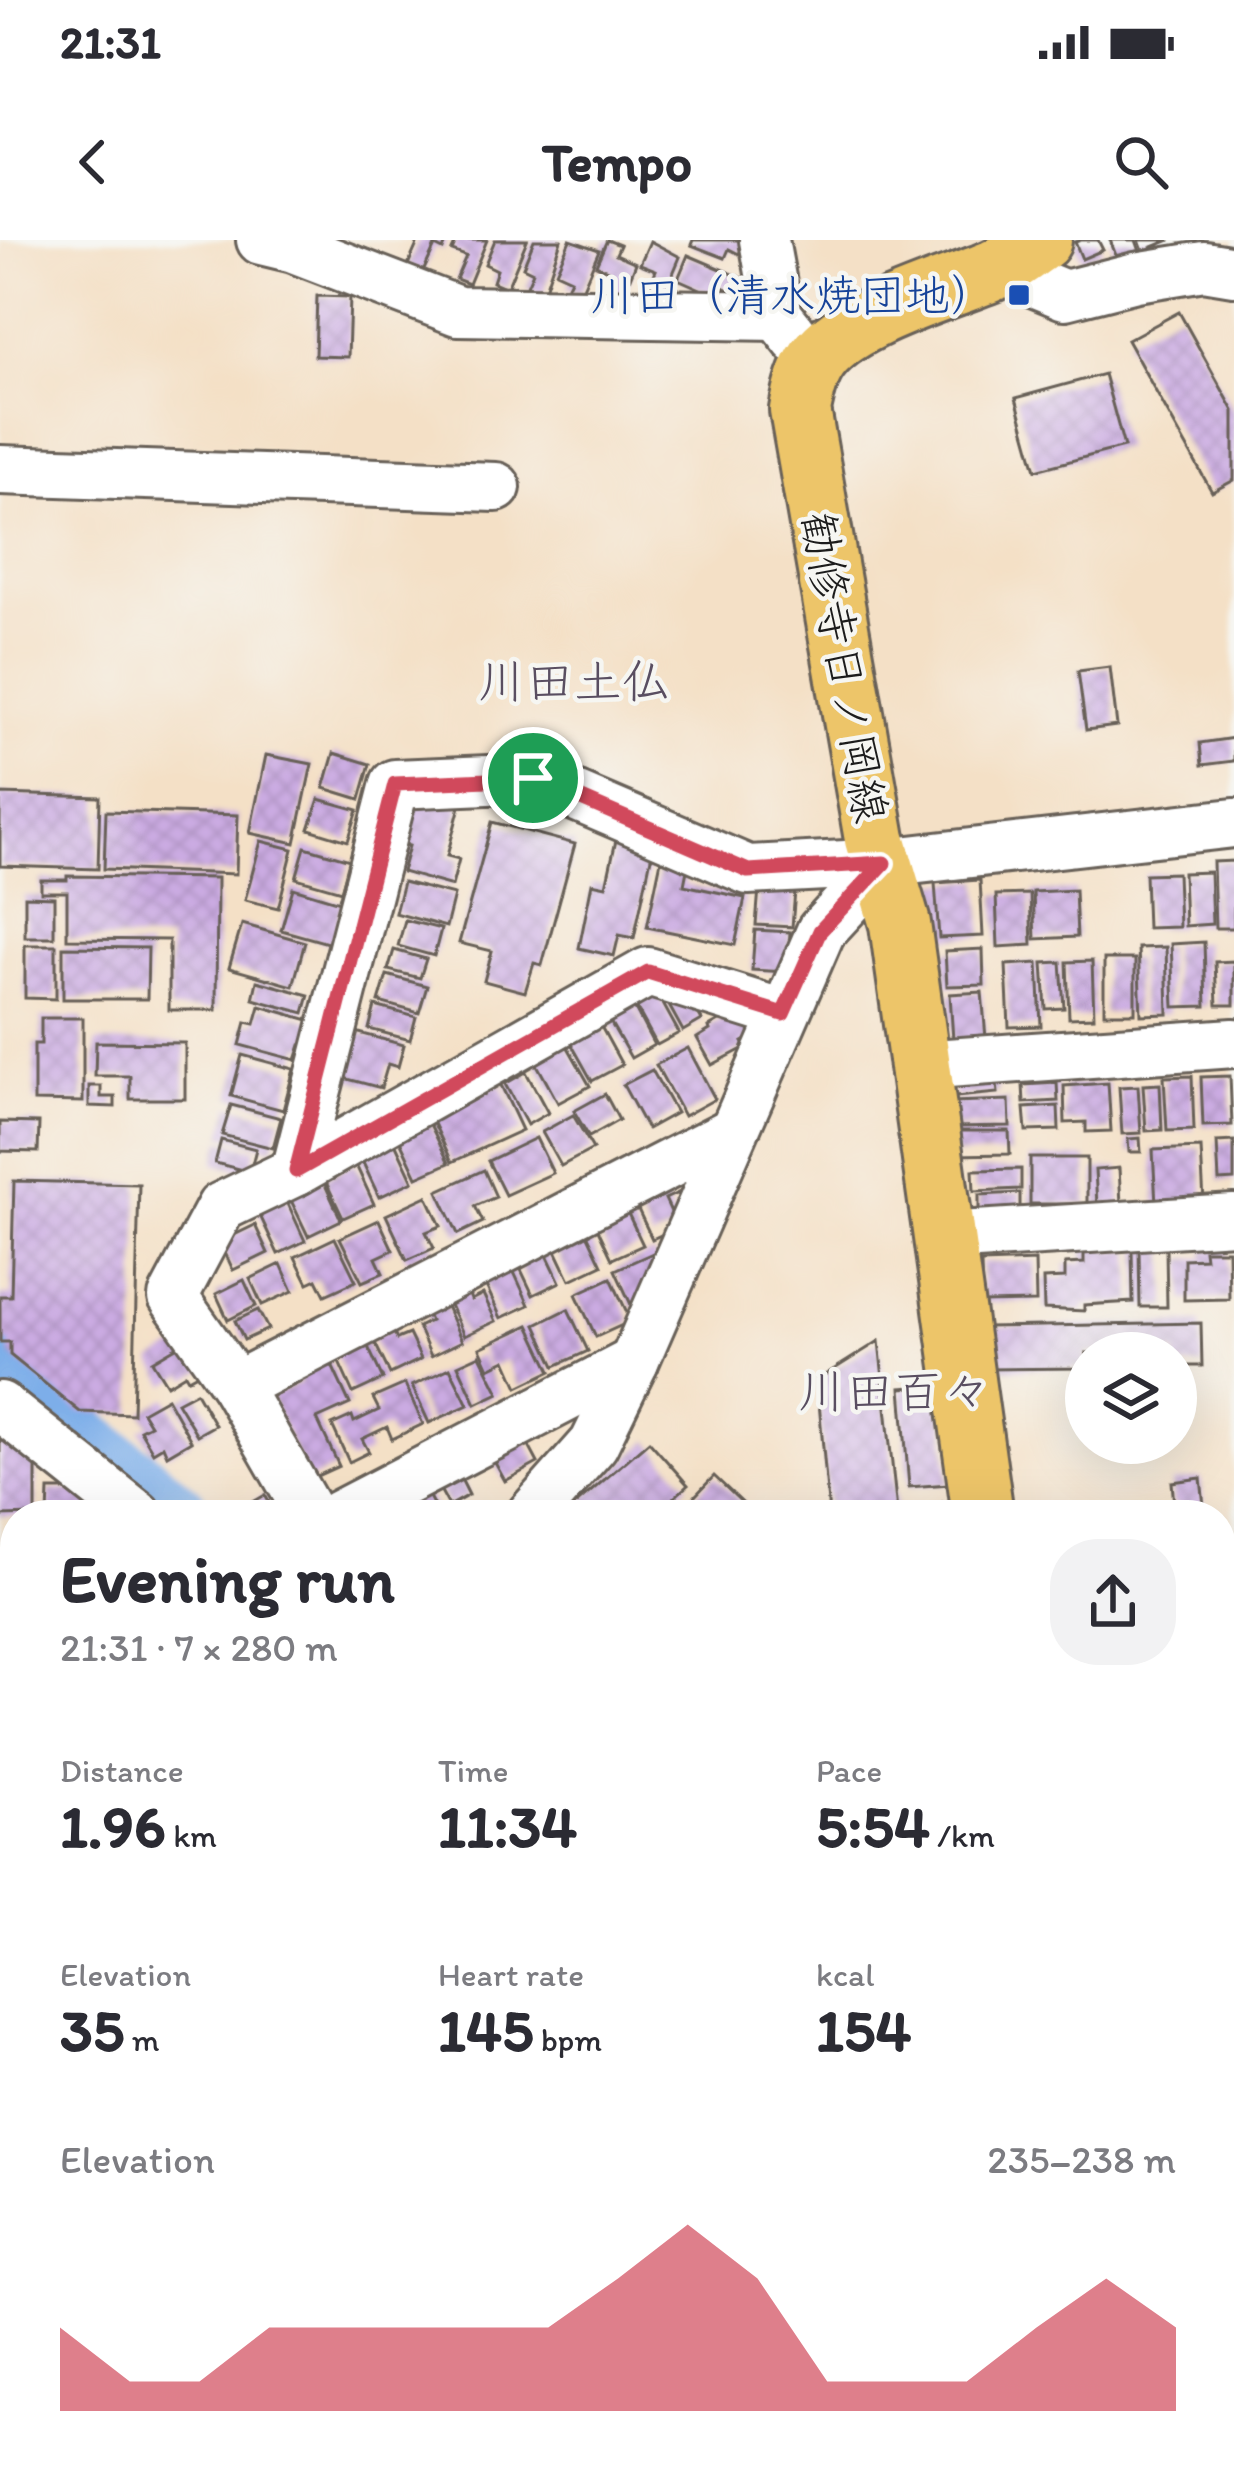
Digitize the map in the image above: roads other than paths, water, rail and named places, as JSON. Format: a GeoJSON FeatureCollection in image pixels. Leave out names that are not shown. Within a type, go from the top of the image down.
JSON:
{"type":"FeatureCollection","features":[{"type":"Feature","properties":{"kind":"main road"},"geometry":{"type":"LineString","coordinates":[[815,362],[864,323],[1020,254]]}},
{"type":"Feature","properties":{"kind":"main road","name":"勧修寺日ノ岡線"},"geometry":{"type":"LineString","coordinates":[[815,362],[800,410],[875,839],[900,924],[980,1500]]}},
{"type":"Feature","properties":{"kind":"street"},"geometry":{"type":"LineString","coordinates":[[764,240],[778,316],[815,362]]}},
{"type":"Feature","properties":{"kind":"street"},"geometry":{"type":"LineString","coordinates":[[283,243],[458,311],[778,316]]}},
{"type":"Feature","properties":{"kind":"street"},"geometry":{"type":"LineString","coordinates":[[1020,254],[1065,295],[1204,266],[1234,271]]}},
{"type":"Feature","properties":{"kind":"street"},"geometry":{"type":"LineString","coordinates":[[0,470],[496,487]]}},
{"type":"Feature","properties":{"kind":"street"},"geometry":{"type":"LineString","coordinates":[[296,1171],[395,784],[533,778],[748,871],[884,863],[1234,823]]}},
{"type":"Feature","properties":{"kind":"street"},"geometry":{"type":"LineString","coordinates":[[544,1500],[594,1444],[634,1363],[820,931],[884,863]]}},
{"type":"Feature","properties":{"kind":"street"},"geometry":{"type":"LineString","coordinates":[[301,1500],[236,1385],[173,1297],[221,1207],[296,1171],[648,972],[783,1014]]}},
{"type":"Feature","properties":{"kind":"street"},"geometry":{"type":"LineString","coordinates":[[919,1065],[1234,1043]]}},
{"type":"Feature","properties":{"kind":"street"},"geometry":{"type":"LineString","coordinates":[[236,1385],[733,1132]]}},
{"type":"Feature","properties":{"kind":"street"},"geometry":{"type":"LineString","coordinates":[[944,1237],[1234,1219]]}},
{"type":"Feature","properties":{"kind":"street"},"geometry":{"type":"LineString","coordinates":[[368,1500],[634,1363]]}},
{"type":"Feature","properties":{"kind":"street"},"geometry":{"type":"LineString","coordinates":[[0,1406],[118,1500]]}},
{"type":"Feature","properties":{"kind":"waterway"},"geometry":{"type":"LineString","coordinates":[[0,1375],[157,1500]]}},
{"type":"Feature","properties":{"kind":"place","name":"川田（清水焼団地）"},"geometry":{"type":"Point","coordinates":[1019,295]}},
{"type":"Feature","properties":{"kind":"district","name":"川田土仏"},"geometry":{"type":"Point","coordinates":[574,681]}},
{"type":"Feature","properties":{"kind":"district","name":"川田百々"},"geometry":{"type":"Point","coordinates":[894,1391]}}]}
